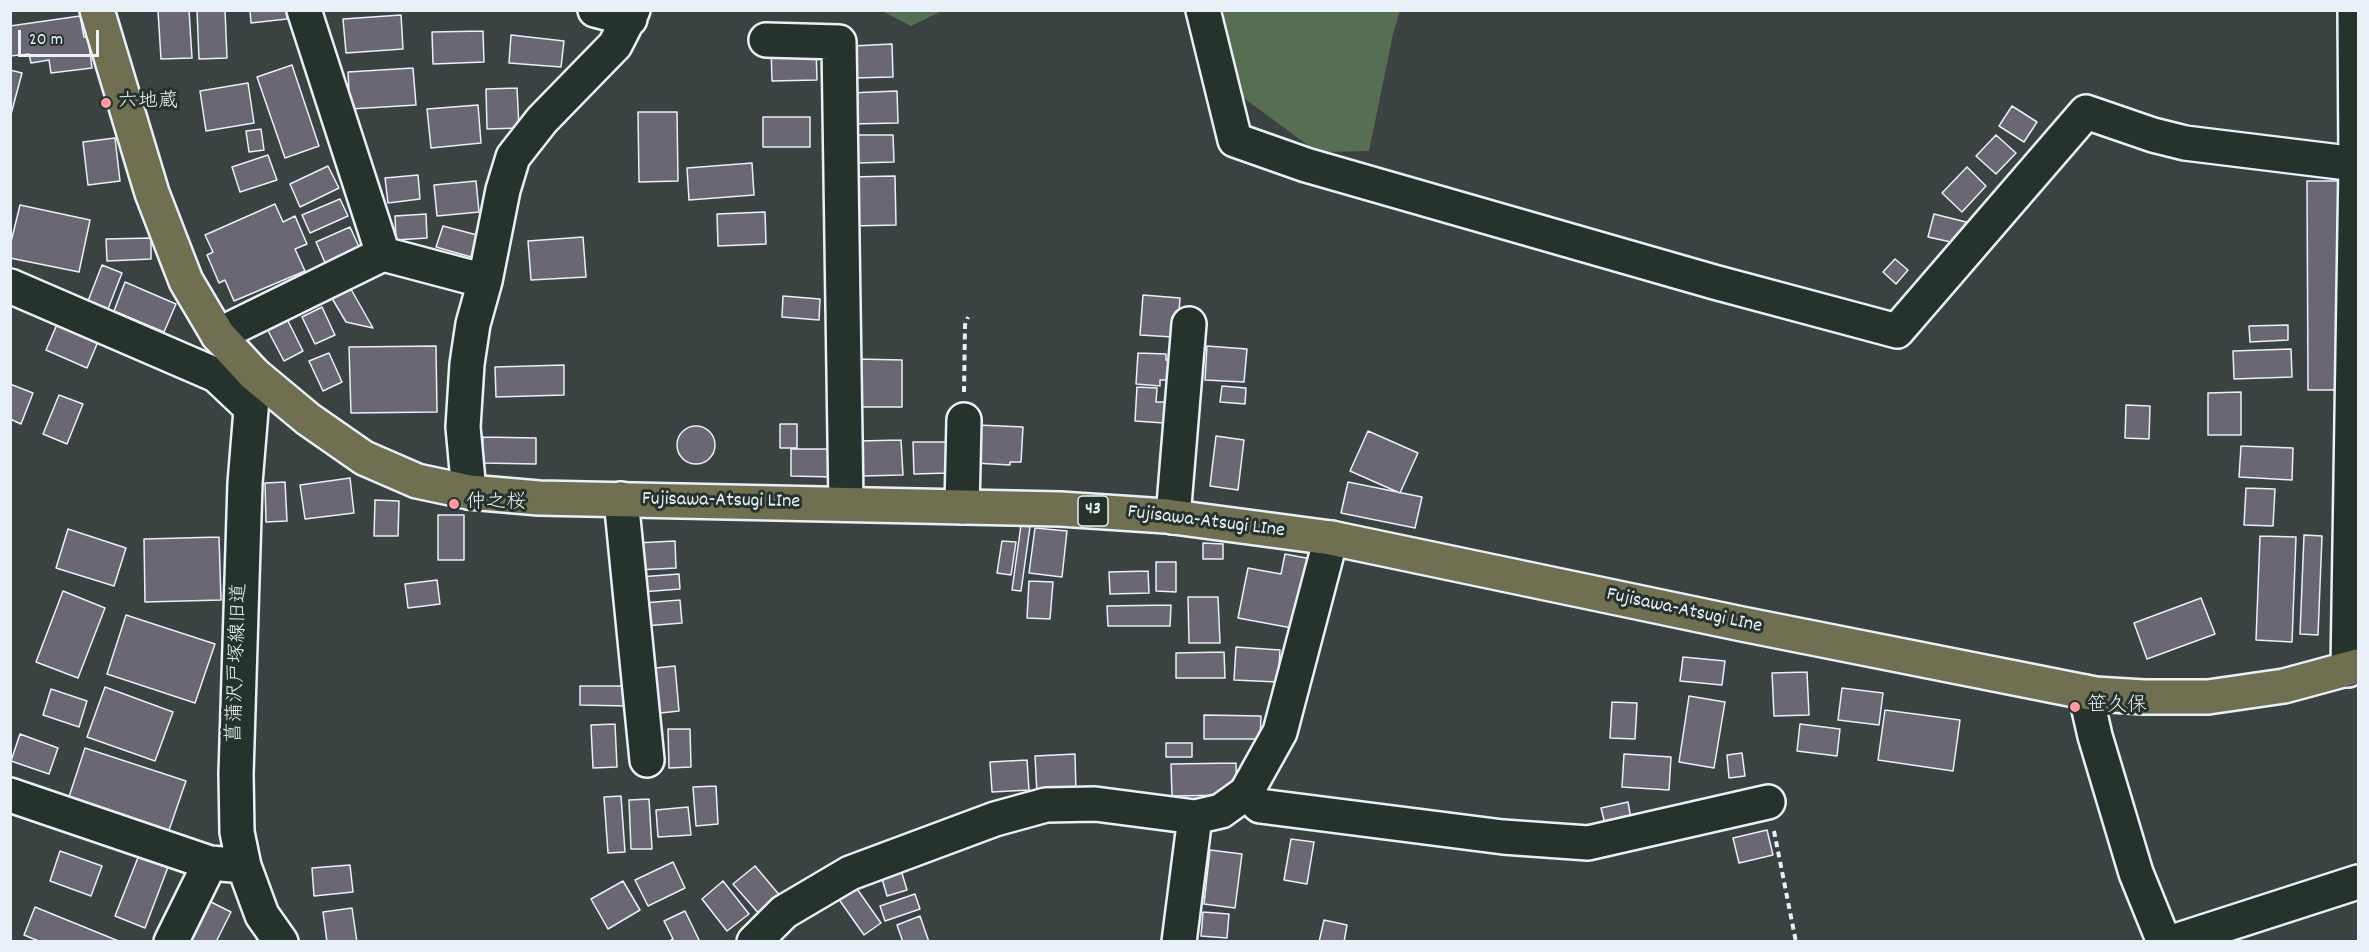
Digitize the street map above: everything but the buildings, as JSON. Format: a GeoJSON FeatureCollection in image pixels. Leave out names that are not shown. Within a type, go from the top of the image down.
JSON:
{"type":"FeatureCollection","features":[{"type":"Feature","properties":{"kind":"main road","name":"Fujisawa-Atsugi LIne"},"geometry":{"type":"LineString","coordinates":[[97,10],[152,193],[186,281],[218,335],[254,374],[308,419],[364,458],[417,481],[469,492],[539,498],[1060,509],[1173,517],[1331,538],[1742,624],[2085,692],[2144,697],[2208,697],[2284,686],[2353,668]]}},
{"type":"Feature","properties":{"kind":"street"},"geometry":{"type":"LineString","coordinates":[[304,10],[383,254]]}},
{"type":"Feature","properties":{"kind":"street"},"geometry":{"type":"LineString","coordinates":[[469,492],[463,427],[467,364],[473,324],[485,281],[503,190],[513,157],[542,120],[615,45],[632,15],[595,10]]}},
{"type":"Feature","properties":{"kind":"street"},"geometry":{"type":"LineString","coordinates":[[1203,10],[1235,140],[1306,165],[1714,282],[1897,331],[2086,112],[2153,135],[2185,143],[2356,164]]}},
{"type":"Feature","properties":{"kind":"street"},"geometry":{"type":"LineString","coordinates":[[2353,668],[2355,10]]}},
{"type":"Feature","properties":{"kind":"street"},"geometry":{"type":"LineString","coordinates":[[766,40],[838,42],[846,504]]}},
{"type":"Feature","properties":{"kind":"street"},"geometry":{"type":"LineString","coordinates":[[218,335],[383,254],[485,281]]}},
{"type":"Feature","properties":{"kind":"street"},"geometry":{"type":"LineString","coordinates":[[10,286],[216,375],[251,408]]}},
{"type":"Feature","properties":{"kind":"street"},"geometry":{"type":"LineString","coordinates":[[1173,517],[1189,324]]}},
{"type":"Feature","properties":{"kind":"street","name":"菖蒲沢戸塚線旧道"},"geometry":{"type":"LineString","coordinates":[[254,374],[245,483],[236,774],[237,832],[244,866],[262,915],[281,942]]}},
{"type":"Feature","properties":{"kind":"street"},"geometry":{"type":"LineString","coordinates":[[962,507],[964,420]]}},
{"type":"Feature","properties":{"kind":"street"},"geometry":{"type":"LineString","coordinates":[[621,499],[647,760]]}},
{"type":"Feature","properties":{"kind":"street"},"geometry":{"type":"LineString","coordinates":[[754,942],[784,912],[850,873],[994,819],[1046,805],[1095,804],[1195,817],[1221,811],[1246,793],[1280,732],[1331,538]]}},
{"type":"Feature","properties":{"kind":"street"},"geometry":{"type":"LineString","coordinates":[[2085,692],[2095,736],[2136,873],[2164,942]]}},
{"type":"Feature","properties":{"kind":"street"},"geometry":{"type":"LineString","coordinates":[[1246,793],[1260,806],[1503,837],[1588,843],[1768,802]]}},
{"type":"Feature","properties":{"kind":"street"},"geometry":{"type":"LineString","coordinates":[[10,795],[210,863],[244,866]]}},
{"type":"Feature","properties":{"kind":"street"},"geometry":{"type":"LineString","coordinates":[[1179,942],[1195,817]]}},
{"type":"Feature","properties":{"kind":"street"},"geometry":{"type":"LineString","coordinates":[[171,942],[210,863]]}},
{"type":"Feature","properties":{"kind":"street"},"geometry":{"type":"LineString","coordinates":[[2172,942],[2358,882]]}},
{"type":"Feature","properties":{"kind":"path"},"geometry":{"type":"LineString","coordinates":[[964,420],[968,317]]}},
{"type":"Feature","properties":{"kind":"path"},"geometry":{"type":"LineString","coordinates":[[1768,802],[1796,942]]}},
{"type":"Feature","properties":{"kind":"green space"},"geometry":{"type":"Polygon","coordinates":[[[882,11],[942,11],[911,26],[882,11]]]}},
{"type":"Feature","properties":{"kind":"green space"},"geometry":{"type":"Polygon","coordinates":[[[1223,11],[1400,11],[1393,34],[1369,151],[1317,152],[1237,93],[1223,11]]]}},
{"type":"Feature","properties":{"kind":"place","name":"六地蔵"},"geometry":{"type":"Point","coordinates":[106,103]}},
{"type":"Feature","properties":{"kind":"place","name":"仲之桜"},"geometry":{"type":"Point","coordinates":[454,504]}},
{"type":"Feature","properties":{"kind":"place","name":"笹久保"},"geometry":{"type":"Point","coordinates":[2075,707]}}]}
